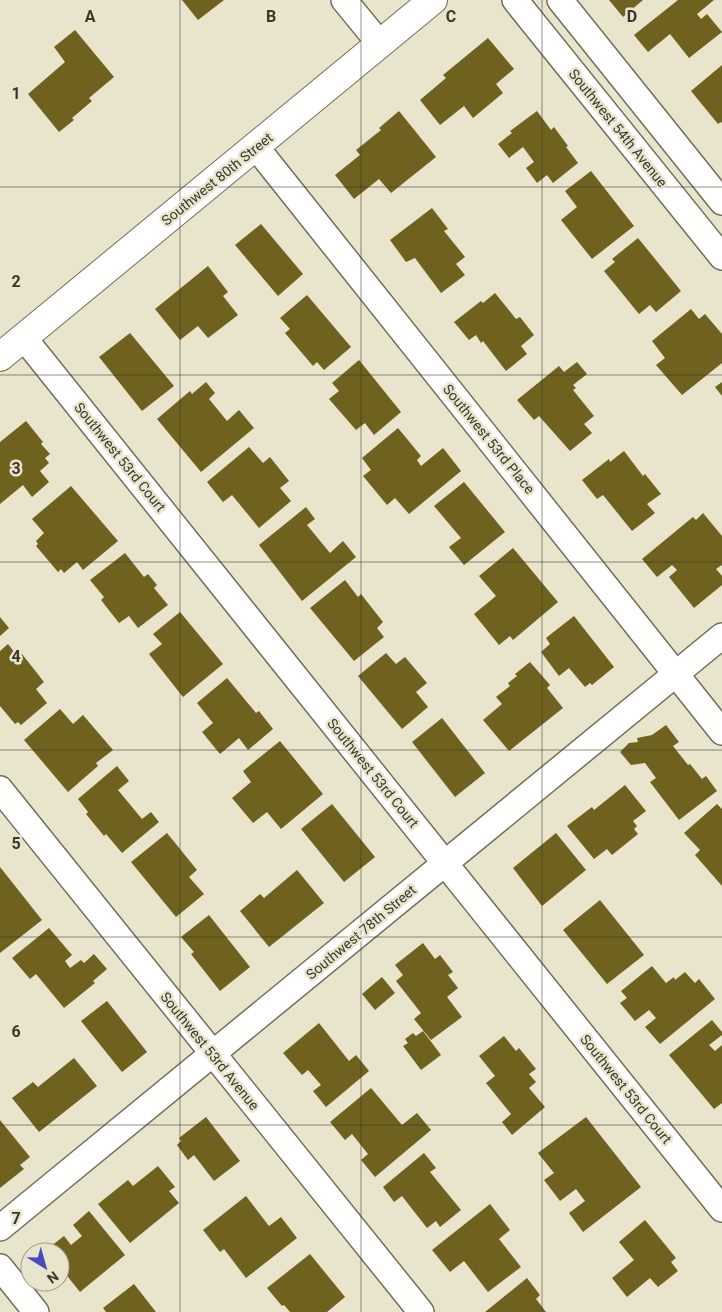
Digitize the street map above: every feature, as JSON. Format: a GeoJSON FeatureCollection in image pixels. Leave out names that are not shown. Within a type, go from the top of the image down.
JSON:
{"type":"FeatureCollection","features":[{"type":"Feature","properties":{"kind":"street"},"geometry":{"type":"LineString","coordinates":[[344,0],[380,44]]}},
{"type":"Feature","properties":{"kind":"street","name":"Southwest 80th Street"},"geometry":{"type":"LineString","coordinates":[[0,357],[433,0]]}},
{"type":"Feature","properties":{"kind":"street","name":"Southwest 54th Avenue"},"geometry":{"type":"LineString","coordinates":[[515,0],[722,257]]}},
{"type":"Feature","properties":{"kind":"street"},"geometry":{"type":"LineString","coordinates":[[560,0],[722,202]]}},
{"type":"Feature","properties":{"kind":"street","name":"Southwest 53rd Place"},"geometry":{"type":"LineString","coordinates":[[256,147],[722,732]]}},
{"type":"Feature","properties":{"kind":"street","name":"Southwest 53rd Court"},"geometry":{"type":"LineString","coordinates":[[24,338],[722,1209]]}},
{"type":"Feature","properties":{"kind":"street","name":"Southwest 78th Street"},"geometry":{"type":"LineString","coordinates":[[0,1228],[722,636]]}},
{"type":"Feature","properties":{"kind":"street","name":"Southwest 53rd Avenue"},"geometry":{"type":"LineString","coordinates":[[0,789],[421,1312]]}},
{"type":"Feature","properties":{"kind":"street"},"geometry":{"type":"LineString","coordinates":[[0,1267],[36,1312]]}},
{"type":"Feature","properties":{"kind":"building"},"geometry":{"type":"Polygon","coordinates":[[[182,0],[224,0],[198,20],[182,0]]]}},
{"type":"Feature","properties":{"kind":"building"},"geometry":{"type":"Polygon","coordinates":[[[609,0],[643,0],[623,17],[609,0]]]}},
{"type":"Feature","properties":{"kind":"building"},"geometry":{"type":"Polygon","coordinates":[[[678,0],[714,0],[697,14],[701,19],[707,14],[722,32],[689,58],[670,34],[648,52],[634,35],[678,0]]]}},
{"type":"Feature","properties":{"kind":"building"},"geometry":{"type":"Polygon","coordinates":[[[75,30],[114,77],[89,98],[92,101],[72,118],[74,120],[59,132],[28,94],[65,62],[54,47],[75,30]]]}},
{"type":"Feature","properties":{"kind":"building"},"geometry":{"type":"Polygon","coordinates":[[[488,38],[514,69],[496,84],[503,93],[473,118],[464,106],[440,125],[420,100],[446,78],[443,75],[488,38]]]}},
{"type":"Feature","properties":{"kind":"building"},"geometry":{"type":"Polygon","coordinates":[[[722,65],[722,123],[718,124],[691,91],[722,65]]]}},
{"type":"Feature","properties":{"kind":"building"},"geometry":{"type":"Polygon","coordinates":[[[399,111],[436,157],[391,193],[379,179],[354,199],[335,175],[360,155],[356,150],[381,130],[379,128],[399,111]]]}},
{"type":"Feature","properties":{"kind":"building"},"geometry":{"type":"Polygon","coordinates":[[[537,111],[551,130],[554,127],[578,163],[553,183],[547,175],[537,183],[526,168],[534,162],[523,147],[509,158],[498,144],[512,133],[510,131],[537,111]]]}},
{"type":"Feature","properties":{"kind":"building"},"geometry":{"type":"Polygon","coordinates":[[[591,171],[634,226],[592,259],[561,220],[577,207],[565,191],[591,171]]]}},
{"type":"Feature","properties":{"kind":"building"},"geometry":{"type":"Polygon","coordinates":[[[432,208],[448,229],[444,231],[465,257],[456,264],[465,275],[441,293],[415,258],[406,262],[390,240],[432,208]]]}},
{"type":"Feature","properties":{"kind":"building"},"geometry":{"type":"Polygon","coordinates":[[[261,224],[303,274],[278,296],[235,245],[261,224]]]}},
{"type":"Feature","properties":{"kind":"building"},"geometry":{"type":"Polygon","coordinates":[[[638,238],[681,291],[656,312],[650,305],[639,314],[604,271],[615,262],[612,259],[638,238]]]}},
{"type":"Feature","properties":{"kind":"building"},"geometry":{"type":"Polygon","coordinates":[[[208,266],[228,292],[223,296],[238,315],[208,338],[198,326],[180,340],[155,309],[208,266]]]}},
{"type":"Feature","properties":{"kind":"building"},"geometry":{"type":"Polygon","coordinates":[[[495,293],[516,319],[520,317],[534,335],[521,346],[527,354],[506,371],[483,341],[481,343],[476,335],[469,340],[454,322],[481,301],[483,303],[495,293]]]}},
{"type":"Feature","properties":{"kind":"building"},"geometry":{"type":"Polygon","coordinates":[[[307,295],[351,347],[324,370],[317,362],[313,366],[285,333],[290,329],[280,318],[307,295]]]}},
{"type":"Feature","properties":{"kind":"building"},"geometry":{"type":"Polygon","coordinates":[[[691,309],[699,319],[705,314],[722,334],[722,363],[682,395],[656,365],[665,358],[652,341],[691,309]]]}},
{"type":"Feature","properties":{"kind":"building"},"geometry":{"type":"Polygon","coordinates":[[[130,333],[174,386],[142,411],[99,357],[130,333]]]}},
{"type":"Feature","properties":{"kind":"building"},"geometry":{"type":"Polygon","coordinates":[[[359,360],[401,412],[374,435],[365,423],[356,430],[329,399],[339,391],[332,383],[359,360]]]}},
{"type":"Feature","properties":{"kind":"building"},"geometry":{"type":"Polygon","coordinates":[[[577,362],[587,374],[573,385],[576,388],[573,390],[594,416],[584,424],[592,433],[570,451],[539,416],[534,420],[517,400],[559,366],[564,372],[577,362]]]}},
{"type":"Feature","properties":{"kind":"building"},"geometry":{"type":"Polygon","coordinates":[[[206,382],[215,393],[209,399],[227,421],[239,410],[254,428],[201,472],[157,419],[190,391],[192,394],[206,382]]]}},
{"type":"Feature","properties":{"kind":"building"},"geometry":{"type":"Polygon","coordinates":[[[722,382],[722,396],[715,387],[722,382]]]}},
{"type":"Feature","properties":{"kind":"building"},"geometry":{"type":"Polygon","coordinates":[[[26,421],[50,454],[45,458],[49,463],[40,471],[49,482],[32,497],[23,485],[0,504],[0,442],[26,421]]]}},
{"type":"Feature","properties":{"kind":"building"},"geometry":{"type":"Polygon","coordinates":[[[398,428],[421,456],[417,460],[421,466],[443,448],[461,471],[409,514],[395,498],[387,505],[363,476],[371,470],[362,458],[398,428]]]}},
{"type":"Feature","properties":{"kind":"building"},"geometry":{"type":"Polygon","coordinates":[[[249,447],[263,463],[270,457],[289,481],[280,488],[291,501],[259,528],[232,495],[223,502],[207,482],[249,447]]]}},
{"type":"Feature","properties":{"kind":"building"},"geometry":{"type":"Polygon","coordinates":[[[624,451],[643,476],[645,474],[661,494],[647,504],[655,513],[632,531],[603,495],[597,499],[582,480],[609,459],[610,462],[624,451]]]}},
{"type":"Feature","properties":{"kind":"building"},"geometry":{"type":"Polygon","coordinates":[[[464,482],[505,532],[464,565],[449,547],[461,538],[434,506],[464,482]]]}},
{"type":"Feature","properties":{"kind":"building"},"geometry":{"type":"Polygon","coordinates":[[[71,486],[118,541],[83,570],[77,562],[64,573],[61,569],[58,572],[36,546],[38,544],[36,541],[44,533],[32,519],[71,486]]]}},
{"type":"Feature","properties":{"kind":"building"},"geometry":{"type":"Polygon","coordinates":[[[306,507],[315,519],[307,525],[330,553],[343,541],[356,557],[302,601],[259,545],[306,507]]]}},
{"type":"Feature","properties":{"kind":"building"},"geometry":{"type":"Polygon","coordinates":[[[703,513],[722,536],[722,565],[716,569],[722,576],[722,585],[694,608],[669,577],[677,570],[672,565],[657,577],[642,559],[693,517],[696,520],[703,513]]]}},
{"type":"Feature","properties":{"kind":"building"},"geometry":{"type":"Polygon","coordinates":[[[513,548],[558,602],[513,640],[510,636],[499,645],[474,614],[496,596],[479,576],[513,548]]]}},
{"type":"Feature","properties":{"kind":"building"},"geometry":{"type":"Polygon","coordinates":[[[125,553],[144,577],[148,574],[157,585],[154,588],[168,605],[138,628],[129,616],[119,623],[101,600],[104,597],[90,580],[125,553]]]}},
{"type":"Feature","properties":{"kind":"building"},"geometry":{"type":"Polygon","coordinates":[[[345,580],[358,597],[361,594],[383,622],[377,628],[384,637],[354,661],[310,608],[345,580]]]}},
{"type":"Feature","properties":{"kind":"building"},"geometry":{"type":"Polygon","coordinates":[[[180,612],[223,664],[183,697],[149,654],[162,644],[153,634],[180,612]]]}},
{"type":"Feature","properties":{"kind":"building"},"geometry":{"type":"Polygon","coordinates":[[[574,616],[614,667],[592,685],[590,683],[585,687],[569,668],[559,676],[541,652],[550,644],[546,638],[574,616]]]}},
{"type":"Feature","properties":{"kind":"building"},"geometry":{"type":"Polygon","coordinates":[[[0,617],[9,628],[0,636],[0,617]]]}},
{"type":"Feature","properties":{"kind":"building"},"geometry":{"type":"Polygon","coordinates":[[[8,644],[18,657],[22,654],[44,682],[36,689],[47,703],[21,725],[18,722],[15,724],[0,706],[0,651],[8,644]]]}},
{"type":"Feature","properties":{"kind":"building"},"geometry":{"type":"Polygon","coordinates":[[[386,653],[396,664],[405,657],[427,683],[416,692],[428,707],[402,729],[358,676],[386,653]]]}},
{"type":"Feature","properties":{"kind":"building"},"geometry":{"type":"Polygon","coordinates":[[[530,662],[550,685],[547,688],[563,708],[509,751],[483,720],[502,704],[496,697],[510,686],[508,683],[517,676],[515,674],[530,662]]]}},
{"type":"Feature","properties":{"kind":"building"},"geometry":{"type":"Polygon","coordinates":[[[227,678],[256,713],[259,711],[273,729],[248,750],[239,738],[220,754],[202,732],[213,723],[197,703],[227,678]]]}},
{"type":"Feature","properties":{"kind":"building"},"geometry":{"type":"Polygon","coordinates":[[[60,709],[73,724],[83,715],[113,750],[96,763],[98,766],[68,792],[24,740],[60,709]]]}},
{"type":"Feature","properties":{"kind":"building"},"geometry":{"type":"Polygon","coordinates":[[[442,718],[485,773],[455,797],[412,742],[442,718]]]}},
{"type":"Feature","properties":{"kind":"building"},"geometry":{"type":"Polygon","coordinates":[[[666,725],[679,742],[673,746],[702,779],[706,776],[717,791],[679,820],[650,782],[656,778],[645,763],[631,765],[620,752],[629,743],[638,742],[637,738],[652,735],[666,725]]]}},
{"type":"Feature","properties":{"kind":"building"},"geometry":{"type":"Polygon","coordinates":[[[280,741],[323,794],[281,829],[267,812],[253,823],[232,798],[251,782],[243,771],[280,741]]]}},
{"type":"Feature","properties":{"kind":"building"},"geometry":{"type":"Polygon","coordinates":[[[117,766],[129,781],[118,790],[142,819],[151,812],[159,822],[122,853],[106,834],[104,836],[86,814],[88,812],[78,799],[117,766]]]}},
{"type":"Feature","properties":{"kind":"building"},"geometry":{"type":"Polygon","coordinates":[[[625,785],[646,811],[633,821],[637,826],[634,829],[638,834],[612,855],[607,849],[594,859],[567,826],[592,807],[594,810],[625,785]]]}},
{"type":"Feature","properties":{"kind":"building"},"geometry":{"type":"Polygon","coordinates":[[[332,804],[375,857],[344,882],[301,829],[332,804]]]}},
{"type":"Feature","properties":{"kind":"building"},"geometry":{"type":"Polygon","coordinates":[[[717,804],[722,809],[722,886],[695,855],[700,850],[684,833],[717,804]]]}},
{"type":"Feature","properties":{"kind":"building"},"geometry":{"type":"Polygon","coordinates":[[[167,833],[197,870],[189,877],[204,894],[176,917],[131,862],[167,833]]]}},
{"type":"Feature","properties":{"kind":"building"},"geometry":{"type":"Polygon","coordinates":[[[556,833],[586,870],[542,906],[513,868],[556,833]]]}},
{"type":"Feature","properties":{"kind":"building"},"geometry":{"type":"Polygon","coordinates":[[[0,867],[42,920],[0,953],[0,867]]]}},
{"type":"Feature","properties":{"kind":"building"},"geometry":{"type":"Polygon","coordinates":[[[297,870],[324,903],[269,947],[240,911],[260,894],[264,898],[297,870]]]}},
{"type":"Feature","properties":{"kind":"building"},"geometry":{"type":"Polygon","coordinates":[[[600,900],[644,955],[607,984],[563,930],[600,900]]]}},
{"type":"Feature","properties":{"kind":"building"},"geometry":{"type":"Polygon","coordinates":[[[209,915],[250,967],[220,991],[191,954],[194,952],[181,937],[209,915]]]}},
{"type":"Feature","properties":{"kind":"building"},"geometry":{"type":"Polygon","coordinates":[[[49,928],[72,955],[65,961],[70,968],[81,960],[84,963],[94,954],[107,969],[93,981],[95,983],[64,1008],[36,974],[30,979],[12,958],[49,928]]]}},
{"type":"Feature","properties":{"kind":"building"},"geometry":{"type":"Polygon","coordinates":[[[423,943],[435,959],[440,955],[453,972],[448,975],[458,988],[447,997],[462,1017],[431,1040],[414,1019],[421,1013],[396,981],[403,975],[395,965],[423,943]]]}},
{"type":"Feature","properties":{"kind":"building"},"geometry":{"type":"Polygon","coordinates":[[[652,966],[666,983],[674,977],[675,980],[685,972],[695,983],[699,979],[715,999],[660,1044],[645,1027],[656,1018],[649,1010],[635,1021],[620,1003],[627,998],[621,991],[652,966]]]}},
{"type":"Feature","properties":{"kind":"building"},"geometry":{"type":"Polygon","coordinates":[[[382,977],[395,993],[375,1010],[362,994],[382,977]]]}},
{"type":"Feature","properties":{"kind":"building"},"geometry":{"type":"Polygon","coordinates":[[[107,1001],[147,1052],[122,1072],[81,1021],[107,1001]]]}},
{"type":"Feature","properties":{"kind":"building"},"geometry":{"type":"Polygon","coordinates":[[[712,1020],[722,1032],[722,1035],[709,1045],[715,1051],[722,1045],[722,1103],[714,1109],[669,1055],[712,1020]]]}},
{"type":"Feature","properties":{"kind":"building"},"geometry":{"type":"Polygon","coordinates":[[[319,1023],[349,1061],[356,1055],[369,1071],[326,1107],[313,1091],[321,1085],[308,1070],[302,1075],[283,1053],[319,1023]]]}},
{"type":"Feature","properties":{"kind":"building"},"geometry":{"type":"Polygon","coordinates":[[[423,1031],[441,1055],[421,1070],[403,1046],[408,1043],[405,1039],[413,1033],[416,1036],[423,1031]]]}},
{"type":"Feature","properties":{"kind":"building"},"geometry":{"type":"Polygon","coordinates":[[[504,1036],[516,1051],[519,1048],[536,1069],[529,1074],[536,1082],[529,1088],[545,1107],[512,1135],[502,1122],[511,1114],[486,1083],[495,1076],[479,1056],[504,1036]]]}},
{"type":"Feature","properties":{"kind":"building"},"geometry":{"type":"Polygon","coordinates":[[[74,1058],[97,1086],[39,1132],[12,1098],[33,1082],[38,1087],[74,1058]]]}},
{"type":"Feature","properties":{"kind":"building"},"geometry":{"type":"Polygon","coordinates":[[[371,1088],[402,1125],[417,1113],[431,1130],[375,1177],[361,1160],[368,1154],[352,1134],[345,1140],[330,1122],[371,1088]]]}},
{"type":"Feature","properties":{"kind":"building"},"geometry":{"type":"Polygon","coordinates":[[[206,1117],[240,1161],[214,1181],[194,1155],[188,1160],[177,1145],[181,1141],[179,1138],[206,1117]]]}},
{"type":"Feature","properties":{"kind":"building"},"geometry":{"type":"Polygon","coordinates":[[[586,1117],[641,1187],[583,1232],[569,1213],[585,1201],[576,1189],[560,1201],[544,1180],[554,1173],[538,1153],[586,1117]]]}},
{"type":"Feature","properties":{"kind":"building"},"geometry":{"type":"Polygon","coordinates":[[[0,1120],[30,1157],[20,1165],[24,1169],[0,1188],[0,1120]]]}},
{"type":"Feature","properties":{"kind":"building"},"geometry":{"type":"Polygon","coordinates":[[[424,1153],[436,1168],[430,1172],[461,1210],[440,1227],[436,1221],[427,1228],[402,1196],[394,1202],[383,1187],[424,1153]]]}},
{"type":"Feature","properties":{"kind":"building"},"geometry":{"type":"Polygon","coordinates":[[[158,1166],[175,1187],[169,1191],[179,1203],[130,1243],[98,1204],[128,1180],[133,1186],[158,1166]]]}},
{"type":"Feature","properties":{"kind":"building"},"geometry":{"type":"Polygon","coordinates":[[[246,1196],[269,1226],[281,1217],[297,1238],[246,1278],[224,1249],[220,1252],[203,1230],[246,1196]]]}},
{"type":"Feature","properties":{"kind":"building"},"geometry":{"type":"Polygon","coordinates":[[[490,1204],[510,1230],[499,1239],[521,1267],[488,1292],[464,1261],[450,1272],[432,1250],[490,1204]]]}},
{"type":"Feature","properties":{"kind":"building"},"geometry":{"type":"Polygon","coordinates":[[[89,1211],[125,1255],[80,1292],[70,1280],[70,1244],[71,1245],[82,1236],[73,1225],[89,1211]]]}},
{"type":"Feature","properties":{"kind":"building"},"geometry":{"type":"Polygon","coordinates":[[[645,1220],[676,1258],[671,1262],[678,1271],[658,1287],[650,1278],[627,1297],[612,1278],[634,1260],[619,1242],[645,1220]]]}},
{"type":"Feature","properties":{"kind":"building"},"geometry":{"type":"Polygon","coordinates":[[[64,1236],[69,1242],[56,1242],[64,1236]]]}},
{"type":"Feature","properties":{"kind":"building"},"geometry":{"type":"Polygon","coordinates":[[[310,1254],[345,1297],[327,1312],[290,1312],[284,1305],[282,1306],[267,1288],[310,1254]]]}},
{"type":"Feature","properties":{"kind":"building"},"geometry":{"type":"Polygon","coordinates":[[[527,1278],[540,1295],[536,1299],[546,1312],[485,1312],[527,1278]]]}},
{"type":"Feature","properties":{"kind":"building"},"geometry":{"type":"Polygon","coordinates":[[[134,1284],[156,1312],[106,1312],[103,1308],[134,1284]]]}}]}
